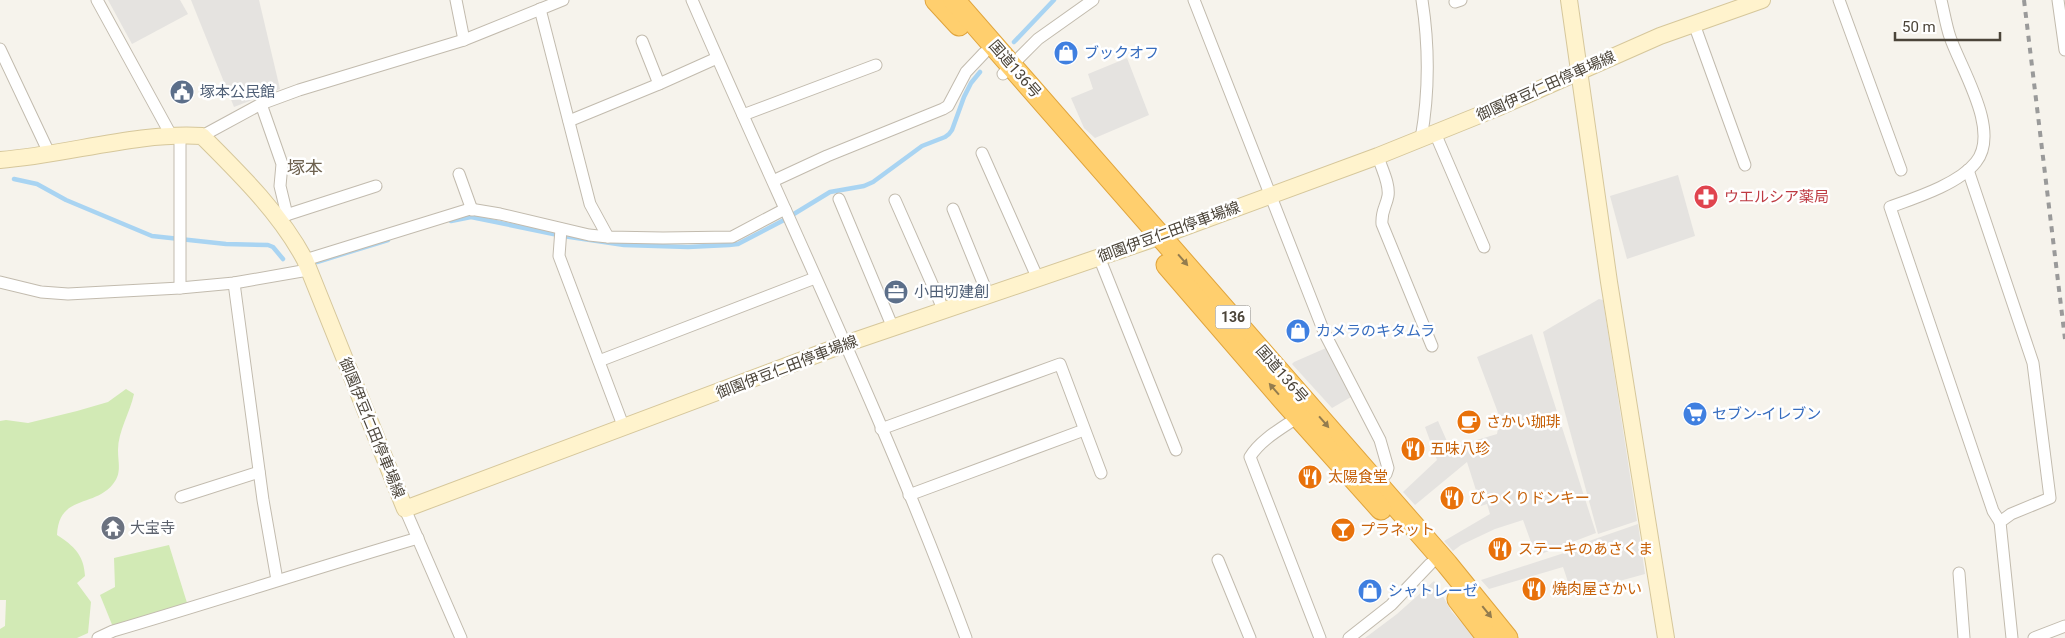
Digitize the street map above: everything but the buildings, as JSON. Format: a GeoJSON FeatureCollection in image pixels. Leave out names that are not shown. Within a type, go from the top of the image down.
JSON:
{"type":"FeatureCollection","features":[{"type":"Feature","properties":{"kind":"highway","name":"国道136号"},"geometry":{"type":"LineString","coordinates":[[936,0],[984,53],[1007,70]]}},
{"type":"Feature","properties":{"kind":"highway","name":"国道136号"},"geometry":{"type":"LineString","coordinates":[[954,0],[1007,70],[1372,488],[1488,638]]}},
{"type":"Feature","properties":{"kind":"highway","name":"国道136号"},"geometry":{"type":"LineString","coordinates":[[1154,239],[1298,417],[1447,564],[1507,638]]}},
{"type":"Feature","properties":{"kind":"main road"},"geometry":{"type":"LineString","coordinates":[[1569,0],[1609,282],[1666,638]]}},
{"type":"Feature","properties":{"kind":"main road","name":"御園伊豆仁田停車場線"},"geometry":{"type":"LineString","coordinates":[[202,136],[281,216],[294,240],[306,265],[404,509],[845,344],[1154,239],[1378,156],[1660,36],[1762,0]]}},
{"type":"Feature","properties":{"kind":"main road"},"geometry":{"type":"LineString","coordinates":[[0,160],[50,155],[175,135],[202,136]]}},
{"type":"Feature","properties":{"kind":"street"},"geometry":{"type":"LineString","coordinates":[[97,0],[175,135],[180,288]]}},
{"type":"Feature","properties":{"kind":"street"},"geometry":{"type":"LineString","coordinates":[[456,0],[464,40]]}},
{"type":"Feature","properties":{"kind":"street"},"geometry":{"type":"LineString","coordinates":[[202,136],[261,104],[299,90],[464,40],[563,0]]}},
{"type":"Feature","properties":{"kind":"street"},"geometry":{"type":"LineString","coordinates":[[692,0],[845,344],[940,567],[966,638]]}},
{"type":"Feature","properties":{"kind":"street"},"geometry":{"type":"LineString","coordinates":[[1007,70],[1049,29],[1093,0]]}},
{"type":"Feature","properties":{"kind":"street"},"geometry":{"type":"LineString","coordinates":[[1194,0],[1324,332],[1380,440],[1388,468],[1372,488]]}},
{"type":"Feature","properties":{"kind":"street"},"geometry":{"type":"LineString","coordinates":[[1422,0],[1426,39],[1428,136],[1484,248]]}},
{"type":"Feature","properties":{"kind":"street"},"geometry":{"type":"LineString","coordinates":[[1839,0],[1901,170]]}},
{"type":"Feature","properties":{"kind":"street"},"geometry":{"type":"LineString","coordinates":[[1941,0],[1950,36],[1984,124],[1983,147],[1977,161],[1968,170],[1934,192],[1890,208],[1993,511],[2000,522],[2012,638]]}},
{"type":"Feature","properties":{"kind":"street"},"geometry":{"type":"LineString","coordinates":[[2061,1],[2065,50]]}},
{"type":"Feature","properties":{"kind":"street"},"geometry":{"type":"LineString","coordinates":[[540,9],[590,204],[608,237]]}},
{"type":"Feature","properties":{"kind":"street"},"geometry":{"type":"LineString","coordinates":[[1694,24],[1745,165]]}},
{"type":"Feature","properties":{"kind":"street"},"geometry":{"type":"LineString","coordinates":[[642,41],[659,84]]}},
{"type":"Feature","properties":{"kind":"street"},"geometry":{"type":"LineString","coordinates":[[0,49],[50,155]]}},
{"type":"Feature","properties":{"kind":"street"},"geometry":{"type":"LineString","coordinates":[[773,181],[834,153],[948,106],[966,72],[984,53]]}},
{"type":"Feature","properties":{"kind":"street"},"geometry":{"type":"LineString","coordinates":[[569,121],[717,58]]}},
{"type":"Feature","properties":{"kind":"street"},"geometry":{"type":"LineString","coordinates":[[743,115],[876,65]]}},
{"type":"Feature","properties":{"kind":"street"},"geometry":{"type":"LineString","coordinates":[[261,104],[282,164],[280,186],[281,216],[376,186]]}},
{"type":"Feature","properties":{"kind":"street"},"geometry":{"type":"LineString","coordinates":[[982,153],[1038,279]]}},
{"type":"Feature","properties":{"kind":"street"},"geometry":{"type":"LineString","coordinates":[[1378,156],[1388,190],[1388,198],[1381,214],[1382,224],[1432,346]]}},
{"type":"Feature","properties":{"kind":"street"},"geometry":{"type":"LineString","coordinates":[[1968,170],[2033,363],[2050,498],[2011,514],[2000,522]]}},
{"type":"Feature","properties":{"kind":"street"},"geometry":{"type":"LineString","coordinates":[[459,174],[472,210]]}},
{"type":"Feature","properties":{"kind":"street"},"geometry":{"type":"LineString","coordinates":[[839,199],[893,328]]}},
{"type":"Feature","properties":{"kind":"street"},"geometry":{"type":"LineString","coordinates":[[895,200],[944,310]]}},
{"type":"Feature","properties":{"kind":"street"},"geometry":{"type":"LineString","coordinates":[[0,282],[33,291],[68,294],[234,283],[306,265],[472,210],[500,214],[561,229],[608,237],[732,237],[785,209]]}},
{"type":"Feature","properties":{"kind":"street"},"geometry":{"type":"LineString","coordinates":[[954,209],[988,295]]}},
{"type":"Feature","properties":{"kind":"street"},"geometry":{"type":"LineString","coordinates":[[561,229],[559,256],[624,428]]}},
{"type":"Feature","properties":{"kind":"street"},"geometry":{"type":"LineString","coordinates":[[1099,258],[1176,450]]}},
{"type":"Feature","properties":{"kind":"street"},"geometry":{"type":"LineString","coordinates":[[599,361],[815,278]]}},
{"type":"Feature","properties":{"kind":"street"},"geometry":{"type":"LineString","coordinates":[[234,283],[259,472],[277,580]]}},
{"type":"Feature","properties":{"kind":"street"},"geometry":{"type":"LineString","coordinates":[[881,429],[1060,364],[1101,473]]}},
{"type":"Feature","properties":{"kind":"street"},"geometry":{"type":"LineString","coordinates":[[1298,417],[1274,433],[1253,451],[1250,457],[1320,638]]}},
{"type":"Feature","properties":{"kind":"street"},"geometry":{"type":"LineString","coordinates":[[909,495],[1084,430]]}},
{"type":"Feature","properties":{"kind":"street"},"geometry":{"type":"LineString","coordinates":[[181,498],[259,472]]}},
{"type":"Feature","properties":{"kind":"street"},"geometry":{"type":"LineString","coordinates":[[404,509],[461,638]]}},
{"type":"Feature","properties":{"kind":"street"},"geometry":{"type":"LineString","coordinates":[[98,638],[113,631],[214,602],[277,580],[418,538]]}},
{"type":"Feature","properties":{"kind":"street"},"geometry":{"type":"LineString","coordinates":[[1218,560],[1250,638]]}},
{"type":"Feature","properties":{"kind":"street"},"geometry":{"type":"LineString","coordinates":[[1349,638],[1391,605],[1430,564]]}},
{"type":"Feature","properties":{"kind":"street"},"geometry":{"type":"LineString","coordinates":[[1959,573],[1964,638]]}},
{"type":"Feature","properties":{"kind":"street"},"geometry":{"type":"LineString","coordinates":[[2034,638],[2065,626]]}},
{"type":"Feature","properties":{"kind":"green space"},"geometry":{"type":"Polygon","coordinates":[[[126,389],[134,394],[120,436],[118,450],[119,472],[116,480],[97,496],[71,507],[64,513],[59,522],[57,535],[73,547],[83,562],[85,576],[77,583],[91,602],[88,633],[77,638],[0,638],[0,629],[5,626],[6,600],[0,600],[0,421],[28,423],[77,411],[108,402],[126,389]]]}},
{"type":"Feature","properties":{"kind":"green space"},"geometry":{"type":"Polygon","coordinates":[[[169,545],[188,606],[113,627],[100,595],[115,587],[114,558],[169,545]]]}},
{"type":"Feature","properties":{"kind":"shaded area"},"geometry":{"type":"Polygon","coordinates":[[[108,0],[180,0],[188,14],[132,44],[108,0]]]}},
{"type":"Feature","properties":{"kind":"shaded area"},"geometry":{"type":"Polygon","coordinates":[[[191,0],[259,0],[280,89],[234,107],[191,0]]]}},
{"type":"Feature","properties":{"kind":"shaded area"},"geometry":{"type":"Polygon","coordinates":[[[1127,58],[1149,115],[1095,138],[1084,128],[1071,98],[1093,89],[1088,74],[1127,58]]]}},
{"type":"Feature","properties":{"kind":"shaded area"},"geometry":{"type":"Polygon","coordinates":[[[1678,175],[1695,236],[1627,259],[1610,196],[1678,175]]]}},
{"type":"Feature","properties":{"kind":"shaded area"},"geometry":{"type":"Polygon","coordinates":[[[1599,299],[1603,300],[1637,521],[1598,534],[1543,332],[1599,299]]]}},
{"type":"Feature","properties":{"kind":"shaded area"},"geometry":{"type":"Polygon","coordinates":[[[1532,334],[1596,533],[1536,556],[1523,520],[1495,529],[1461,545],[1453,551],[1444,541],[1490,514],[1487,504],[1481,506],[1467,462],[1415,505],[1403,492],[1437,460],[1425,427],[1438,421],[1450,448],[1497,434],[1500,418],[1477,357],[1532,334]]]}},
{"type":"Feature","properties":{"kind":"shaded area"},"geometry":{"type":"Polygon","coordinates":[[[1326,348],[1351,397],[1332,408],[1292,364],[1326,348]]]}},
{"type":"Feature","properties":{"kind":"shaded area"},"geometry":{"type":"Polygon","coordinates":[[[1638,524],[1645,574],[1572,594],[1563,567],[1489,589],[1481,580],[1564,553],[1566,549],[1638,524]]]}},
{"type":"Feature","properties":{"kind":"shaded area"},"geometry":{"type":"Polygon","coordinates":[[[1434,581],[1452,612],[1476,638],[1365,638],[1397,614],[1434,581]]]}},
{"type":"Feature","properties":{"kind":"waterway"},"geometry":{"type":"LineString","coordinates":[[1014,42],[1054,0]]}},
{"type":"Feature","properties":{"kind":"waterway"},"geometry":{"type":"LineString","coordinates":[[451,221],[471,217],[563,236],[624,245],[688,247],[738,244],[784,220],[830,192],[864,186],[873,182],[922,146],[945,137],[952,130],[964,97],[971,83],[980,72]]}},
{"type":"Feature","properties":{"kind":"waterway"},"geometry":{"type":"LineString","coordinates":[[14,179],[37,184],[66,200],[152,236],[226,244],[268,245],[273,247],[283,259]]}},
{"type":"Feature","properties":{"kind":"waterway"},"geometry":{"type":"LineString","coordinates":[[317,262],[388,240]]}},
{"type":"Feature","properties":{"kind":"railway"},"geometry":{"type":"LineString","coordinates":[[2024,0],[2065,339]]}},
{"type":"Feature","properties":{"kind":"place","name":"ブックオフ"},"geometry":{"type":"Point","coordinates":[1066,53]}},
{"type":"Feature","properties":{"kind":"place","name":"塚本公民館"},"geometry":{"type":"Point","coordinates":[182,92]}},
{"type":"Feature","properties":{"kind":"place","name":"ウエルシア薬局"},"geometry":{"type":"Point","coordinates":[1706,197]}},
{"type":"Feature","properties":{"kind":"place","name":"小田切建創"},"geometry":{"type":"Point","coordinates":[896,292]}},
{"type":"Feature","properties":{"kind":"place","name":"カメラのキタムラ"},"geometry":{"type":"Point","coordinates":[1298,331]}},
{"type":"Feature","properties":{"kind":"place","name":"セブン-イレブン"},"geometry":{"type":"Point","coordinates":[1695,414]}},
{"type":"Feature","properties":{"kind":"place","name":"さかい珈琲"},"geometry":{"type":"Point","coordinates":[1469,422]}},
{"type":"Feature","properties":{"kind":"place","name":"五味八珍"},"geometry":{"type":"Point","coordinates":[1413,449]}},
{"type":"Feature","properties":{"kind":"place","name":"太陽食堂"},"geometry":{"type":"Point","coordinates":[1310,477]}},
{"type":"Feature","properties":{"kind":"place","name":"びっくりドンキー"},"geometry":{"type":"Point","coordinates":[1452,498]}},
{"type":"Feature","properties":{"kind":"place","name":"大宝寺"},"geometry":{"type":"Point","coordinates":[113,528]}},
{"type":"Feature","properties":{"kind":"place","name":"プラネット"},"geometry":{"type":"Point","coordinates":[1343,530]}},
{"type":"Feature","properties":{"kind":"place","name":"ステーキのあさくま"},"geometry":{"type":"Point","coordinates":[1500,549]}},
{"type":"Feature","properties":{"kind":"place","name":"焼肉屋さかい"},"geometry":{"type":"Point","coordinates":[1534,589]}},
{"type":"Feature","properties":{"kind":"place","name":"シャトレーゼ"},"geometry":{"type":"Point","coordinates":[1370,591]}},
{"type":"Feature","properties":{"kind":"district","name":"塚本"},"geometry":{"type":"Point","coordinates":[305,168]}}]}
